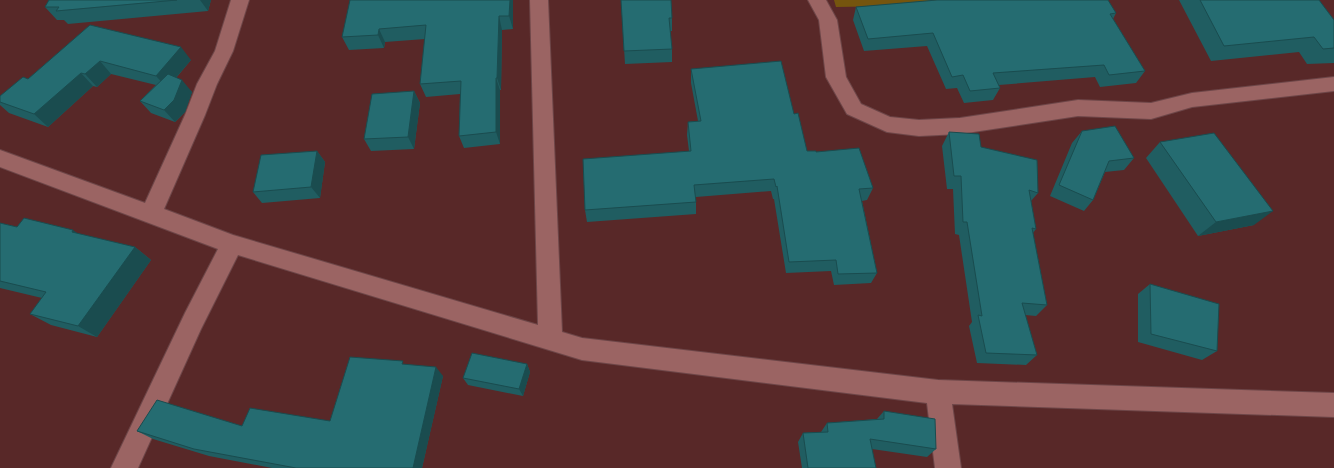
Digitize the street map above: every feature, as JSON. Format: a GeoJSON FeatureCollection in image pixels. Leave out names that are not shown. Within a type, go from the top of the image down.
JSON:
{"type":"FeatureCollection","features":[{"type":"Feature","properties":{"kind":"street"},"geometry":{"type":"LineString","coordinates":[[151,214],[196,115],[207,84],[224,51],[240,0]]}},
{"type":"Feature","properties":{"kind":"street"},"geometry":{"type":"LineString","coordinates":[[539,0],[550,338]]}},
{"type":"Feature","properties":{"kind":"street"},"geometry":{"type":"LineString","coordinates":[[817,0],[828,20],[836,77],[854,109],[887,124],[919,128],[960,126],[1078,108],[1152,111],[1192,100],[1334,84]]}},
{"type":"Feature","properties":{"kind":"street"},"geometry":{"type":"LineString","coordinates":[[0,158],[232,244],[550,338],[582,349],[938,392],[1334,405]]}},
{"type":"Feature","properties":{"kind":"street"},"geometry":{"type":"LineString","coordinates":[[124,468],[193,321],[232,244]]}},
{"type":"Feature","properties":{"kind":"street"},"geometry":{"type":"LineString","coordinates":[[938,392],[948,468]]}},
{"type":"Feature","properties":{"kind":"shaded area"},"geometry":{"type":"Polygon","coordinates":[[[834,0],[956,0],[954,5],[836,7],[834,0]]]}},
{"type":"Feature","properties":{"kind":"building"},"geometry":{"type":"Polygon","coordinates":[[[49,0],[177,0],[56,11],[59,7],[45,7],[49,0]]]}},
{"type":"Feature","properties":{"kind":"building"},"geometry":{"type":"Polygon","coordinates":[[[350,0],[510,0],[509,16],[499,16],[496,78],[496,132],[459,136],[461,81],[420,84],[426,25],[379,29],[378,35],[342,37],[350,0]]]}},
{"type":"Feature","properties":{"kind":"building"},"geometry":{"type":"Polygon","coordinates":[[[621,0],[671,0],[672,18],[669,18],[672,49],[624,51],[621,0]]]}},
{"type":"Feature","properties":{"kind":"building"},"geometry":{"type":"Polygon","coordinates":[[[937,0],[1108,0],[1116,13],[1110,14],[1145,71],[1109,75],[1104,65],[993,73],[1000,88],[970,91],[963,75],[952,77],[933,33],[868,39],[856,7],[937,0]]]}},
{"type":"Feature","properties":{"kind":"building"},"geometry":{"type":"Polygon","coordinates":[[[1200,0],[1319,0],[1334,20],[1334,48],[1323,49],[1314,37],[1224,46],[1200,0]]]}},
{"type":"Feature","properties":{"kind":"building"},"geometry":{"type":"Polygon","coordinates":[[[90,25],[181,47],[156,76],[100,61],[85,74],[81,73],[34,114],[0,102],[0,96],[23,77],[28,79],[90,25]]]}},
{"type":"Feature","properties":{"kind":"building"},"geometry":{"type":"Polygon","coordinates":[[[781,61],[794,114],[798,113],[807,151],[816,152],[859,148],[873,188],[859,189],[877,273],[838,274],[836,260],[789,262],[777,186],[776,187],[774,179],[694,185],[696,202],[585,210],[583,159],[691,151],[688,122],[701,121],[691,69],[781,61]]]}},
{"type":"Feature","properties":{"kind":"building"},"geometry":{"type":"Polygon","coordinates":[[[168,74],[182,80],[174,100],[164,110],[140,101],[168,74]]]}},
{"type":"Feature","properties":{"kind":"building"},"geometry":{"type":"Polygon","coordinates":[[[414,91],[408,137],[364,139],[372,94],[414,91]]]}},
{"type":"Feature","properties":{"kind":"building"},"geometry":{"type":"Polygon","coordinates":[[[1115,126],[1134,158],[1109,161],[1093,200],[1059,185],[1082,131],[1115,126]]]}},
{"type":"Feature","properties":{"kind":"building"},"geometry":{"type":"Polygon","coordinates":[[[949,132],[979,134],[981,147],[1037,160],[1038,193],[1029,190],[1036,229],[1032,228],[1047,305],[1022,303],[1037,355],[986,353],[978,315],[982,316],[967,222],[963,222],[961,176],[954,176],[949,132]]]}},
{"type":"Feature","properties":{"kind":"building"},"geometry":{"type":"Polygon","coordinates":[[[1214,133],[1273,211],[1216,222],[1160,142],[1214,133]]]}},
{"type":"Feature","properties":{"kind":"building"},"geometry":{"type":"Polygon","coordinates":[[[317,151],[311,187],[253,192],[261,155],[317,151]]]}},
{"type":"Feature","properties":{"kind":"building"},"geometry":{"type":"Polygon","coordinates":[[[24,218],[73,230],[72,232],[135,247],[78,326],[30,314],[46,292],[0,281],[0,223],[17,227],[24,218]]]}},
{"type":"Feature","properties":{"kind":"building"},"geometry":{"type":"Polygon","coordinates":[[[1150,284],[1219,304],[1217,351],[1151,334],[1150,284]]]}},
{"type":"Feature","properties":{"kind":"building"},"geometry":{"type":"Polygon","coordinates":[[[472,353],[527,364],[519,389],[463,378],[472,353]]]}},
{"type":"Feature","properties":{"kind":"building"},"geometry":{"type":"Polygon","coordinates":[[[350,357],[403,361],[402,364],[436,367],[413,468],[296,468],[194,449],[137,431],[157,400],[242,426],[250,408],[330,421],[350,357]]]}},
{"type":"Feature","properties":{"kind":"building"},"geometry":{"type":"Polygon","coordinates":[[[884,411],[935,419],[936,449],[870,439],[876,468],[808,468],[803,433],[828,432],[827,423],[884,419],[884,411]]]}}]}
